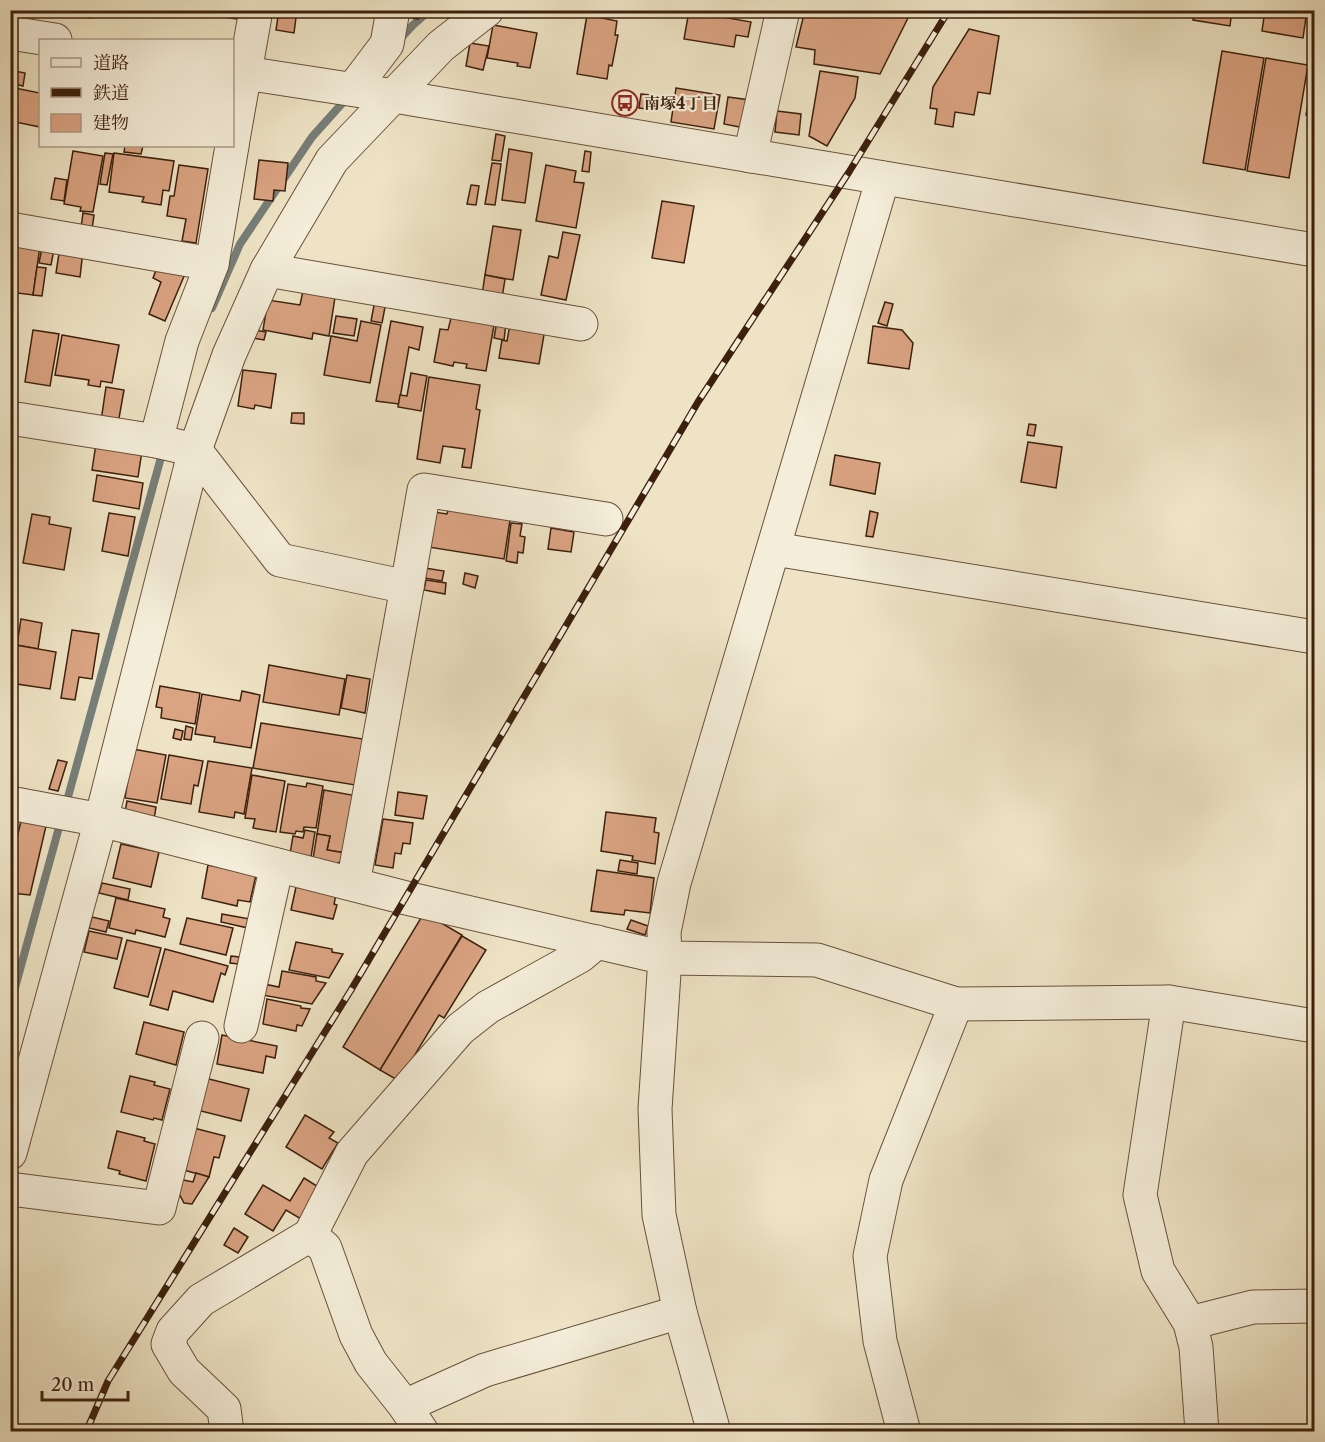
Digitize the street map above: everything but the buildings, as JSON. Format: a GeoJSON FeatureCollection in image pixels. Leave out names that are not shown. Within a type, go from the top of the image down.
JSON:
{"type":"FeatureCollection","features":[{"type":"Feature","properties":{"kind":"street"},"geometry":{"type":"LineString","coordinates":[[234,124],[239,72],[256,10]]}},
{"type":"Feature","properties":{"kind":"street"},"geometry":{"type":"LineString","coordinates":[[353,89],[387,44],[393,10]]}},
{"type":"Feature","properties":{"kind":"street"},"geometry":{"type":"LineString","coordinates":[[10,1154],[101,820],[195,450],[229,355],[267,270],[332,160],[441,46],[487,10]]}},
{"type":"Feature","properties":{"kind":"street"},"geometry":{"type":"LineString","coordinates":[[750,156],[783,10]]}},
{"type":"Feature","properties":{"kind":"street"},"geometry":{"type":"LineString","coordinates":[[10,33],[49,39]]}},
{"type":"Feature","properties":{"kind":"street"},"geometry":{"type":"LineString","coordinates":[[239,72],[353,89],[1314,250]]}},
{"type":"Feature","properties":{"kind":"street"},"geometry":{"type":"LineString","coordinates":[[156,441],[182,341],[212,264],[232,147]]}},
{"type":"Feature","properties":{"kind":"street"},"geometry":{"type":"LineString","coordinates":[[714,1431],[680,1312],[659,1215],[655,1108],[665,958],[664,932],[674,883],[883,178]]}},
{"type":"Feature","properties":{"kind":"street"},"geometry":{"type":"LineString","coordinates":[[10,229],[212,264]]}},
{"type":"Feature","properties":{"kind":"street"},"geometry":{"type":"LineString","coordinates":[[267,270],[581,324]]}},
{"type":"Feature","properties":{"kind":"street"},"geometry":{"type":"LineString","coordinates":[[10,418],[156,441],[195,450],[280,560],[407,587]]}},
{"type":"Feature","properties":{"kind":"street"},"geometry":{"type":"LineString","coordinates":[[353,884],[424,490],[606,519]]}},
{"type":"Feature","properties":{"kind":"street"},"geometry":{"type":"LineString","coordinates":[[774,549],[1314,638]]}},
{"type":"Feature","properties":{"kind":"street"},"geometry":{"type":"LineString","coordinates":[[10,803],[101,820],[353,884],[665,958],[818,960],[956,1004],[1169,1002],[1314,1026]]}},
{"type":"Feature","properties":{"kind":"street"},"geometry":{"type":"LineString","coordinates":[[242,1026],[277,865]]}},
{"type":"Feature","properties":{"kind":"street"},"geometry":{"type":"LineString","coordinates":[[227,1431],[224,1409],[184,1371],[168,1344],[173,1331],[201,1300],[310,1235],[352,1153],[460,1029],[488,1007],[580,956],[597,942]]}},
{"type":"Feature","properties":{"kind":"street"},"geometry":{"type":"LineString","coordinates":[[1169,1002],[1140,1195],[1158,1271],[1190,1323],[1196,1347],[1202,1431]]}},
{"type":"Feature","properties":{"kind":"street"},"geometry":{"type":"LineString","coordinates":[[904,1431],[880,1341],[870,1256],[886,1180],[956,1004]]}},
{"type":"Feature","properties":{"kind":"street"},"geometry":{"type":"LineString","coordinates":[[10,1189],[159,1208],[202,1038]]}},
{"type":"Feature","properties":{"kind":"street"},"geometry":{"type":"LineString","coordinates":[[310,1235],[325,1248],[356,1335],[371,1363],[413,1419],[485,1370],[680,1312]]}},
{"type":"Feature","properties":{"kind":"street"},"geometry":{"type":"LineString","coordinates":[[1190,1323],[1254,1307],[1314,1306]]}},
{"type":"Feature","properties":{"kind":"waterway"},"geometry":{"type":"LineString","coordinates":[[400,39],[430,10]]}},
{"type":"Feature","properties":{"kind":"waterway"},"geometry":{"type":"LineString","coordinates":[[212,308],[240,244],[312,137],[347,98]]}},
{"type":"Feature","properties":{"kind":"waterway"},"geometry":{"type":"LineString","coordinates":[[65,808],[163,450]]}},
{"type":"Feature","properties":{"kind":"waterway"},"geometry":{"type":"LineString","coordinates":[[10,1006],[61,820]]}},
{"type":"Feature","properties":{"kind":"railway"},"geometry":{"type":"LineString","coordinates":[[86,1432],[108,1381],[351,990],[698,402],[849,172],[949,10]]}},
{"type":"Feature","properties":{"kind":"place","name":"南塚4丁目"},"geometry":{"type":"Point","coordinates":[625,103]}}]}
